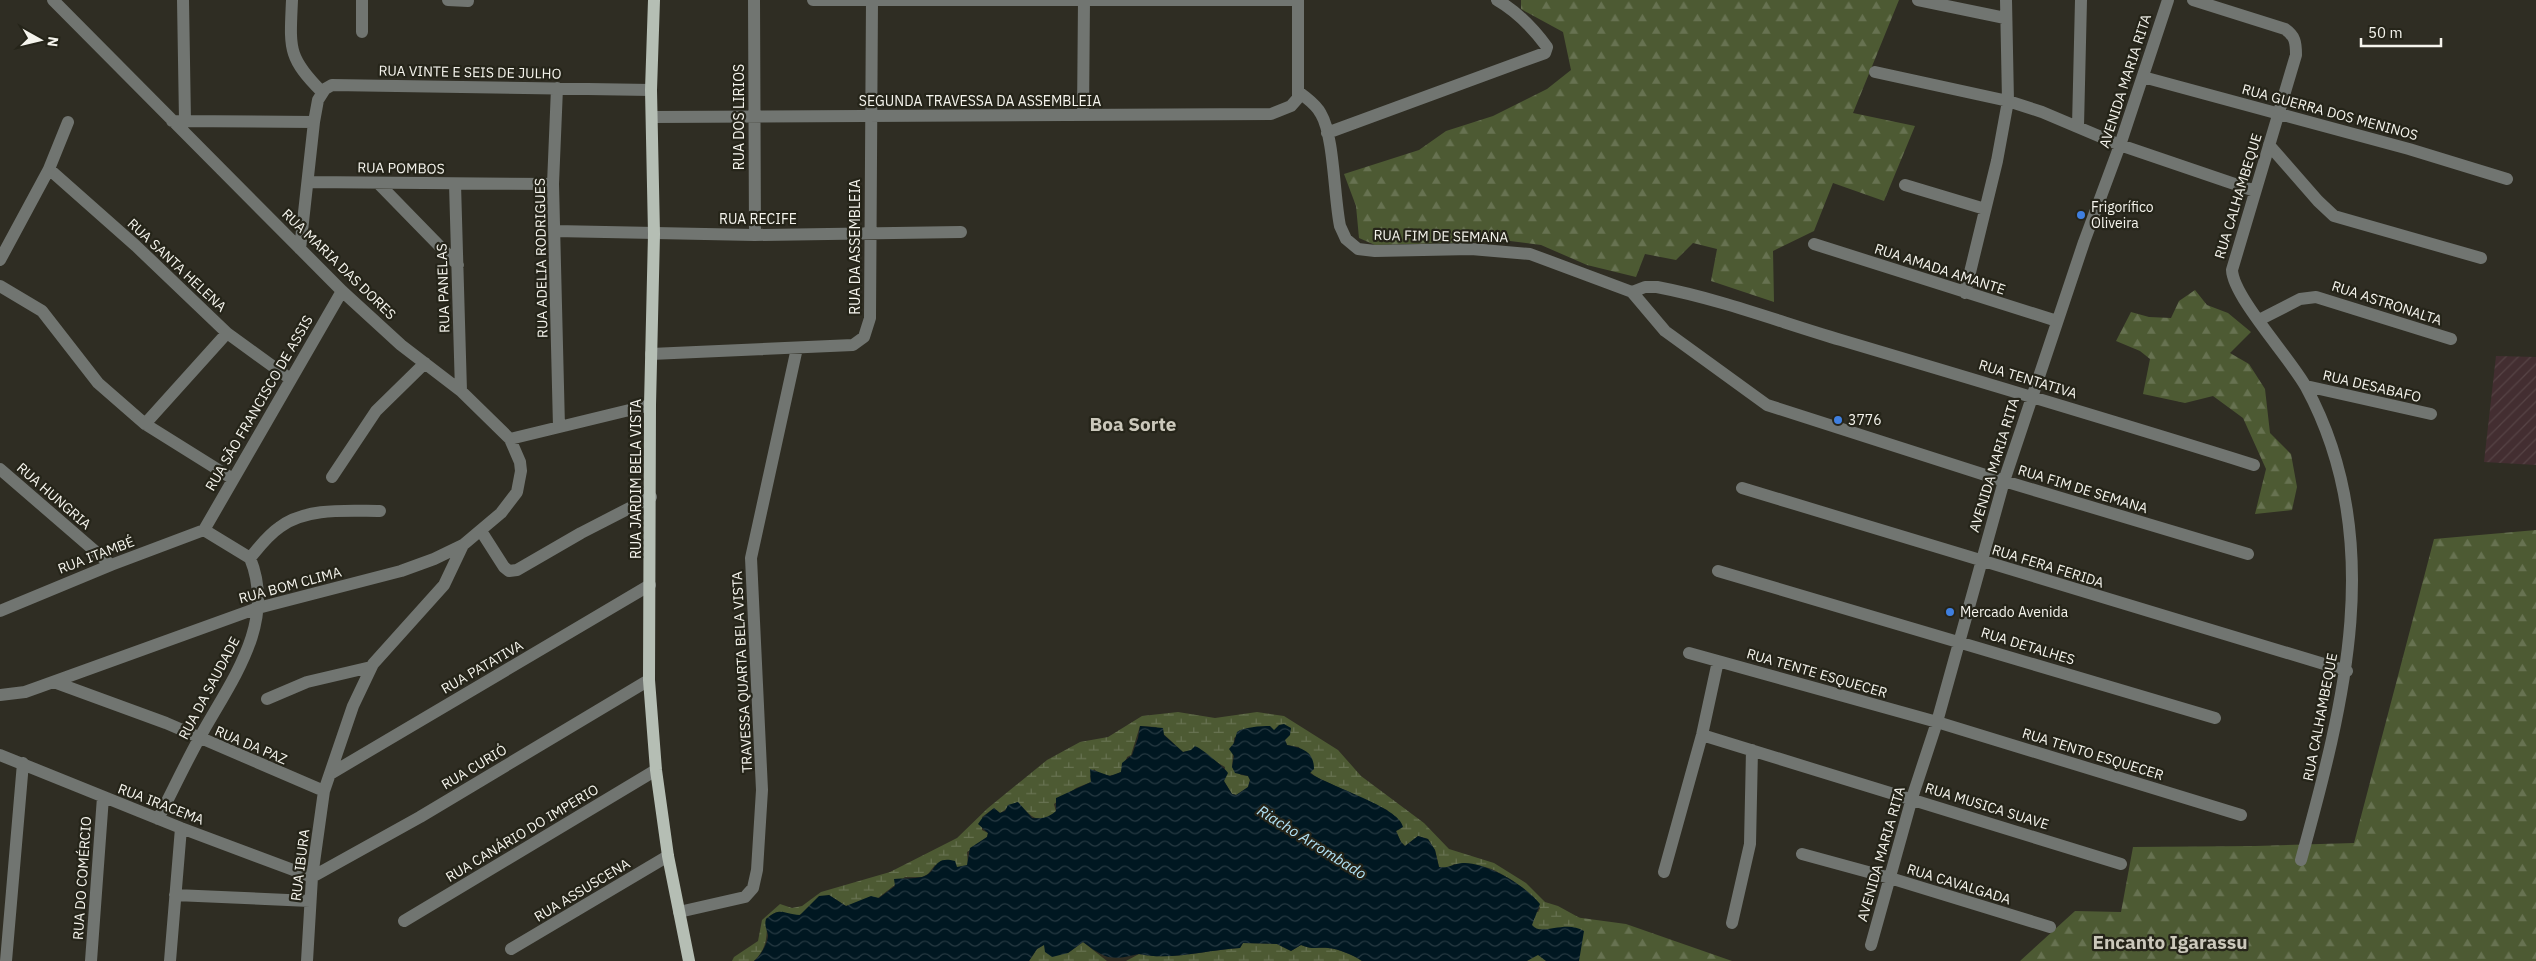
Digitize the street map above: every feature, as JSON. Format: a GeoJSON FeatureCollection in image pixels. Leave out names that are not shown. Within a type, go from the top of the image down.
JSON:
{"type":"FeatureCollection","features":[{"type":"Feature","properties":{"kind":"main road","name":"RUA JARDIM BELA VISTA"},"geometry":{"type":"LineString","coordinates":[[654,0],[651,90],[654,234],[650,405],[650,680],[656,770],[668,856],[688,958]]}},
{"type":"Feature","properties":{"kind":"street","name":"RUA MARIA DAS DORES"},"geometry":{"type":"LineString","coordinates":[[53,0],[342,291],[425,363],[461,391],[510,439]]}},
{"type":"Feature","properties":{"kind":"street"},"geometry":{"type":"LineString","coordinates":[[184,0],[185,121]]}},
{"type":"Feature","properties":{"kind":"street"},"geometry":{"type":"LineString","coordinates":[[292,0],[291,40],[294,59],[305,75],[322,92],[318,100],[314,122],[300,249]]}},
{"type":"Feature","properties":{"kind":"street"},"geometry":{"type":"LineString","coordinates":[[362,0],[362,32]]}},
{"type":"Feature","properties":{"kind":"street"},"geometry":{"type":"LineString","coordinates":[[448,0],[468,1]]}},
{"type":"Feature","properties":{"kind":"street","name":"RUA DOS LIRIOS"},"geometry":{"type":"LineString","coordinates":[[754,0],[754,235]]}},
{"type":"Feature","properties":{"kind":"street"},"geometry":{"type":"LineString","coordinates":[[813,0],[1298,0],[1299,92]]}},
{"type":"Feature","properties":{"kind":"street","name":"RUA DA ASSEMBLEIA"},"geometry":{"type":"LineString","coordinates":[[651,354],[853,345],[864,337],[870,318],[872,0]]}},
{"type":"Feature","properties":{"kind":"street"},"geometry":{"type":"LineString","coordinates":[[1083,116],[1084,0]]}},
{"type":"Feature","properties":{"kind":"street"},"geometry":{"type":"LineString","coordinates":[[1327,132],[1544,53],[1547,47],[1534,28],[1508,6],[1497,0]]}},
{"type":"Feature","properties":{"kind":"street"},"geometry":{"type":"LineString","coordinates":[[1918,0],[2006,18]]}},
{"type":"Feature","properties":{"kind":"street"},"geometry":{"type":"LineString","coordinates":[[1965,293],[1997,161],[2008,101],[2006,0]]}},
{"type":"Feature","properties":{"kind":"street"},"geometry":{"type":"LineString","coordinates":[[2078,126],[2081,0]]}},
{"type":"Feature","properties":{"kind":"street","name":"AVENIDA MARIA RITA"},"geometry":{"type":"LineString","coordinates":[[1871,945],[1912,798],[1937,722],[2004,481],[2031,396],[2084,242],[2120,145],[2168,0]]}},
{"type":"Feature","properties":{"kind":"street","name":"RUA CALHAMBEQUE"},"geometry":{"type":"LineString","coordinates":[[2193,0],[2285,29],[2296,41],[2296,55],[2277,113],[2270,145],[2232,270],[2237,289],[2306,386],[2336,456],[2350,526],[2352,603],[2347,671],[2329,755],[2301,860]]}},
{"type":"Feature","properties":{"kind":"street"},"geometry":{"type":"LineString","coordinates":[[1875,72],[2008,101],[2078,126],[2120,145],[2255,191]]}},
{"type":"Feature","properties":{"kind":"street","name":"RUA GUERRA DOS MENINOS"},"geometry":{"type":"LineString","coordinates":[[2143,77],[2507,179]]}},
{"type":"Feature","properties":{"kind":"street","name":"RUA VINTE E SEIS DE JULHO"},"geometry":{"type":"LineString","coordinates":[[322,92],[329,86],[338,84],[651,90]]}},
{"type":"Feature","properties":{"kind":"street","name":"RUA ADELIA RODRIGUES"},"geometry":{"type":"LineString","coordinates":[[557,88],[553,184],[559,427]]}},
{"type":"Feature","properties":{"kind":"street","name":"SEGUNDA TRAVESSA DA ASSEMBLEIA"},"geometry":{"type":"LineString","coordinates":[[652,117],[1271,114],[1291,106],[1298,98],[1299,92]]}},
{"type":"Feature","properties":{"kind":"street","name":"RUA FIM DE SEMANA"},"geometry":{"type":"LineString","coordinates":[[1299,92],[1317,106],[1322,115],[1327,132],[1340,226],[1346,239],[1358,249],[1375,251],[1471,249],[1530,254],[1632,292],[1643,307],[1666,331],[1767,405],[2004,481],[2248,554]]}},
{"type":"Feature","properties":{"kind":"street"},"geometry":{"type":"LineString","coordinates":[[172,121],[314,122]]}},
{"type":"Feature","properties":{"kind":"street"},"geometry":{"type":"LineString","coordinates":[[0,260],[49,169],[68,122]]}},
{"type":"Feature","properties":{"kind":"street"},"geometry":{"type":"LineString","coordinates":[[2270,145],[2318,201],[2334,216],[2481,258]]}},
{"type":"Feature","properties":{"kind":"street","name":"RUA SANTA HELENA"},"geometry":{"type":"LineString","coordinates":[[49,169],[136,246],[227,333],[290,378]]}},
{"type":"Feature","properties":{"kind":"street","name":"RUA POMBOS"},"geometry":{"type":"LineString","coordinates":[[308,182],[553,184]]}},
{"type":"Feature","properties":{"kind":"street"},"geometry":{"type":"LineString","coordinates":[[378,183],[458,265]]}},
{"type":"Feature","properties":{"kind":"street","name":"RUA PANELAS"},"geometry":{"type":"LineString","coordinates":[[455,184],[461,391]]}},
{"type":"Feature","properties":{"kind":"street"},"geometry":{"type":"LineString","coordinates":[[1905,185],[1985,209]]}},
{"type":"Feature","properties":{"kind":"street","name":"RUA RECIFE"},"geometry":{"type":"LineString","coordinates":[[555,231],[754,235],[961,232]]}},
{"type":"Feature","properties":{"kind":"street","name":"RUA AMADA AMANTE"},"geometry":{"type":"LineString","coordinates":[[1814,244],[1965,293],[2058,320]]}},
{"type":"Feature","properties":{"kind":"street"},"geometry":{"type":"LineString","coordinates":[[0,286],[42,311],[98,383],[145,424],[233,479]]}},
{"type":"Feature","properties":{"kind":"street","name":"RUA TENTATIVA"},"geometry":{"type":"LineString","coordinates":[[1632,292],[1645,287],[1672,290],[1724,302],[1792,326],[2031,396],[2254,465]]}},
{"type":"Feature","properties":{"kind":"street","name":"RUA SÃO FRANCISCO DE ASSIS"},"geometry":{"type":"LineString","coordinates":[[204,530],[290,378],[342,291]]}},
{"type":"Feature","properties":{"kind":"street","name":"RUA ASTRONALTA"},"geometry":{"type":"LineString","coordinates":[[2259,320],[2300,299],[2316,297],[2451,339]]}},
{"type":"Feature","properties":{"kind":"street"},"geometry":{"type":"LineString","coordinates":[[145,424],[227,333]]}},
{"type":"Feature","properties":{"kind":"street","name":"TRAVESSA QUARTA BELA VISTA"},"geometry":{"type":"LineString","coordinates":[[679,912],[742,898],[752,892],[755,882],[761,827],[763,763],[752,606],[751,558],[797,348]]}},
{"type":"Feature","properties":{"kind":"street"},"geometry":{"type":"LineString","coordinates":[[332,477],[376,411],[425,363]]}},
{"type":"Feature","properties":{"kind":"street","name":"RUA DESABAFO"},"geometry":{"type":"LineString","coordinates":[[2306,386],[2431,414]]}},
{"type":"Feature","properties":{"kind":"street"},"geometry":{"type":"LineString","coordinates":[[510,439],[650,405]]}},
{"type":"Feature","properties":{"kind":"street","name":"RUA BOM CLIMA"},"geometry":{"type":"LineString","coordinates":[[0,695],[25,692],[54,682],[72,673],[258,608],[401,571],[463,545],[501,513],[517,492],[520,481],[520,462],[510,439]]}},
{"type":"Feature","properties":{"kind":"street","name":"RUA HUNGRIA"},"geometry":{"type":"LineString","coordinates":[[0,469],[111,565]]}},
{"type":"Feature","properties":{"kind":"street","name":"RUA FERA FERIDA"},"geometry":{"type":"LineString","coordinates":[[1742,488],[2347,671]]}},
{"type":"Feature","properties":{"kind":"street"},"geometry":{"type":"LineString","coordinates":[[481,531],[504,567],[509,571],[517,570],[581,533],[651,497]]}},
{"type":"Feature","properties":{"kind":"street"},"geometry":{"type":"LineString","coordinates":[[204,530],[250,558],[278,528],[291,520],[326,513],[380,511]]}},
{"type":"Feature","properties":{"kind":"street","name":"RUA ITAMBÉ"},"geometry":{"type":"LineString","coordinates":[[3,605],[204,530]]}},
{"type":"Feature","properties":{"kind":"street"},"geometry":{"type":"LineString","coordinates":[[330,774],[353,706],[371,667],[444,585],[463,545]]}},
{"type":"Feature","properties":{"kind":"street","name":"RUA DA SAUDADE"},"geometry":{"type":"LineString","coordinates":[[158,819],[199,739],[249,650],[258,608],[256,578],[250,558]]}},
{"type":"Feature","properties":{"kind":"street","name":"RUA DETALHES"},"geometry":{"type":"LineString","coordinates":[[1718,571],[1960,641],[2214,718]]}},
{"type":"Feature","properties":{"kind":"street","name":"RUA PATATIVA"},"geometry":{"type":"LineString","coordinates":[[330,774],[650,585]]}},
{"type":"Feature","properties":{"kind":"street","name":"RUA TENTE ESQUECER"},"geometry":{"type":"LineString","coordinates":[[1689,653],[1937,722]]}},
{"type":"Feature","properties":{"kind":"street"},"geometry":{"type":"LineString","coordinates":[[1664,872],[1702,735],[1718,661]]}},
{"type":"Feature","properties":{"kind":"street"},"geometry":{"type":"LineString","coordinates":[[267,699],[307,682],[371,667]]}},
{"type":"Feature","properties":{"kind":"street","name":"RUA CURIÓ"},"geometry":{"type":"LineString","coordinates":[[312,877],[412,822],[650,680]]}},
{"type":"Feature","properties":{"kind":"street","name":"RUA DA PAZ"},"geometry":{"type":"LineString","coordinates":[[54,682],[131,709],[324,792]]}},
{"type":"Feature","properties":{"kind":"street","name":"RUA TENTO ESQUECER"},"geometry":{"type":"LineString","coordinates":[[1937,722],[2241,815]]}},
{"type":"Feature","properties":{"kind":"street","name":"RUA MUSICA SUAVE"},"geometry":{"type":"LineString","coordinates":[[1702,735],[1912,798],[2121,864]]}},
{"type":"Feature","properties":{"kind":"street"},"geometry":{"type":"LineString","coordinates":[[1732,923],[1750,844],[1752,750]]}},
{"type":"Feature","properties":{"kind":"street","name":"RUA IRACEMA"},"geometry":{"type":"LineString","coordinates":[[0,756],[23,763],[180,828],[312,877]]}},
{"type":"Feature","properties":{"kind":"street"},"geometry":{"type":"LineString","coordinates":[[6,961],[23,763]]}},
{"type":"Feature","properties":{"kind":"street","name":"RUA CANÁRIO DO IMPERIO"},"geometry":{"type":"LineString","coordinates":[[404,921],[656,770]]}},
{"type":"Feature","properties":{"kind":"street","name":"RUA IBURA"},"geometry":{"type":"LineString","coordinates":[[307,961],[312,877],[324,792],[330,774]]}},
{"type":"Feature","properties":{"kind":"street","name":"RUA DO COMÉRCIO"},"geometry":{"type":"LineString","coordinates":[[91,961],[104,797]]}},
{"type":"Feature","properties":{"kind":"street"},"geometry":{"type":"LineString","coordinates":[[170,961],[180,828]]}},
{"type":"Feature","properties":{"kind":"street","name":"RUA CAVALGADA"},"geometry":{"type":"LineString","coordinates":[[1802,854],[1890,878],[2050,927]]}},
{"type":"Feature","properties":{"kind":"street","name":"RUA ASSUSCENA"},"geometry":{"type":"LineString","coordinates":[[511,950],[668,856]]}},
{"type":"Feature","properties":{"kind":"street"},"geometry":{"type":"LineString","coordinates":[[176,895],[310,901]]}},
{"type":"Feature","properties":{"kind":"shaded area"},"geometry":{"type":"Polygon","coordinates":[[[2496,356],[2536,357],[2536,465],[2484,462],[2496,356]]]}},
{"type":"Feature","properties":{"kind":"green space"},"geometry":{"type":"Polygon","coordinates":[[[1521,0],[1899,0],[1853,113],[1915,126],[1884,201],[1833,183],[1814,231],[1773,251],[1774,302],[1711,281],[1717,249],[1693,243],[1676,260],[1645,254],[1636,277],[1587,265],[1541,245],[1510,241],[1375,245],[1359,238],[1356,206],[1344,174],[1419,150],[1446,131],[1493,116],[1547,89],[1571,70],[1563,32],[1521,9],[1521,0]]]}},
{"type":"Feature","properties":{"kind":"green space"},"geometry":{"type":"Polygon","coordinates":[[[2195,290],[2207,305],[2228,313],[2251,332],[2230,353],[2249,364],[2265,389],[2270,433],[2291,454],[2297,487],[2292,510],[2255,514],[2266,469],[2243,418],[2213,396],[2185,403],[2143,394],[2150,359],[2140,351],[2116,341],[2131,312],[2149,317],[2171,318],[2179,301],[2195,290]]]}},
{"type":"Feature","properties":{"kind":"green space"},"geometry":{"type":"Polygon","coordinates":[[[2536,530],[2536,961],[2020,961],[2075,911],[2121,912],[2133,847],[2354,843],[2434,539],[2536,530]]]}},
{"type":"Feature","properties":{"kind":"green space"},"geometry":{"type":"Polygon","coordinates":[[[1178,712],[1215,718],[1257,712],[1284,716],[1338,750],[1361,776],[1424,823],[1449,849],[1494,863],[1526,883],[1545,902],[1558,906],[1589,923],[1584,931],[1569,926],[1536,928],[1532,925],[1540,908],[1524,889],[1500,873],[1481,866],[1454,864],[1448,869],[1439,867],[1435,850],[1428,839],[1418,836],[1405,846],[1396,831],[1400,829],[1387,810],[1316,777],[1310,772],[1299,747],[1287,745],[1281,735],[1276,732],[1247,728],[1234,738],[1232,767],[1241,775],[1248,776],[1250,780],[1248,787],[1237,795],[1232,794],[1224,781],[1225,767],[1200,752],[1183,752],[1156,727],[1140,726],[1131,755],[1127,757],[1121,772],[1114,775],[1106,775],[1094,769],[1090,776],[1091,782],[1076,788],[1054,804],[1056,812],[1044,818],[1035,818],[1017,802],[1000,813],[994,808],[982,817],[982,830],[988,833],[987,837],[967,852],[968,865],[961,868],[935,865],[928,874],[922,877],[905,877],[878,898],[846,906],[829,895],[799,915],[794,916],[776,912],[766,919],[766,942],[762,952],[754,961],[732,961],[734,957],[758,941],[762,920],[780,904],[792,908],[802,906],[821,892],[890,872],[957,838],[988,808],[1047,760],[1080,742],[1108,737],[1142,716],[1178,712]]]}},
{"type":"Feature","properties":{"kind":"green space"},"geometry":{"type":"Polygon","coordinates":[[[1530,911],[1626,924],[1732,961],[1429,961],[1530,911]]]}},
{"type":"Feature","properties":{"kind":"green space"},"geometry":{"type":"Polygon","coordinates":[[[1083,942],[1107,961],[1029,961],[1037,949],[1045,944],[1068,953],[1083,942]]]}},
{"type":"Feature","properties":{"kind":"green space"},"geometry":{"type":"Polygon","coordinates":[[[1243,943],[1277,944],[1291,951],[1301,945],[1312,948],[1332,949],[1362,961],[1126,961],[1139,954],[1164,956],[1189,954],[1240,948],[1243,943]]]}},
{"type":"Feature","properties":{"kind":"water","name":"Riacho Arrombado"},"geometry":{"type":"Polygon","coordinates":[[[1284,724],[1291,728],[1290,735],[1285,740],[1287,745],[1306,751],[1312,758],[1314,769],[1310,773],[1390,812],[1399,819],[1403,827],[1396,831],[1405,846],[1418,836],[1428,839],[1435,850],[1439,867],[1461,863],[1474,864],[1495,871],[1516,883],[1540,904],[1532,925],[1536,928],[1569,927],[1584,931],[1579,961],[1546,961],[1538,955],[1527,961],[1362,961],[1332,949],[1312,948],[1301,945],[1291,951],[1277,944],[1243,943],[1240,948],[1189,954],[1151,956],[1139,954],[1115,958],[1097,952],[1083,942],[1068,953],[1052,957],[1045,952],[1044,945],[1037,949],[1029,961],[754,961],[767,942],[768,935],[765,921],[771,915],[782,912],[800,915],[819,896],[829,895],[846,906],[871,896],[879,898],[895,886],[894,879],[922,877],[931,872],[942,860],[955,861],[957,867],[967,865],[970,848],[987,837],[988,833],[978,824],[994,808],[1000,813],[1005,811],[1008,805],[1018,802],[1032,818],[1047,817],[1056,811],[1056,798],[1091,782],[1090,769],[1110,776],[1121,772],[1122,763],[1132,755],[1140,726],[1163,728],[1164,735],[1183,752],[1191,750],[1195,746],[1202,750],[1228,773],[1224,781],[1232,794],[1236,795],[1248,787],[1250,780],[1248,776],[1235,773],[1232,767],[1234,756],[1229,749],[1234,743],[1237,732],[1262,726],[1270,726],[1274,730],[1279,725],[1284,724]]]}},
{"type":"Feature","properties":{"kind":"place","name":"Frigorífico Oliveira"},"geometry":{"type":"Point","coordinates":[2081,215]}},
{"type":"Feature","properties":{"kind":"place","name":"3776"},"geometry":{"type":"Point","coordinates":[1838,420]}},
{"type":"Feature","properties":{"kind":"place","name":"Mercado Avenida"},"geometry":{"type":"Point","coordinates":[1950,612]}},
{"type":"Feature","properties":{"kind":"district","name":"Boa Sorte"},"geometry":{"type":"Point","coordinates":[1133,424]}},
{"type":"Feature","properties":{"kind":"district","name":"Encanto Igarassu"},"geometry":{"type":"Point","coordinates":[2170,942]}}]}
